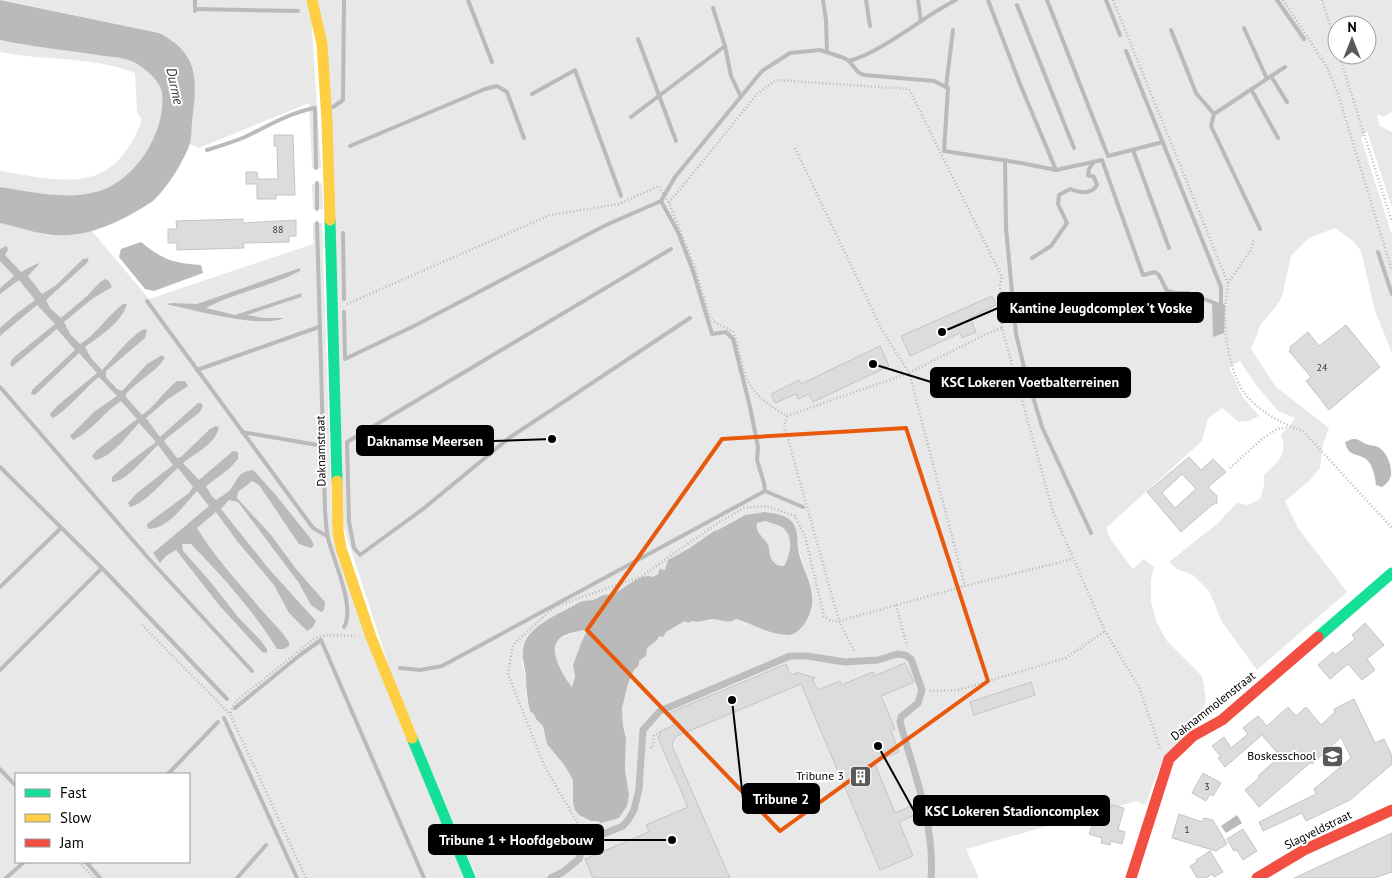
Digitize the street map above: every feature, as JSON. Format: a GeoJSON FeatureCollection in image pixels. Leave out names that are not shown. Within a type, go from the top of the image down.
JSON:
{"type":"FeatureCollection","features":[{"type":"Feature","properties":{"kind":"street","name":"Daknamstraat"},"geometry":{"type":"LineString","coordinates":[[312,0],[322,44],[327,121],[338,531],[341,548],[372,637],[470,878]]}},
{"type":"Feature","properties":{"kind":"street","name":"Daknammolenstraat"},"geometry":{"type":"LineString","coordinates":[[1131,878],[1169,759],[1193,736],[1222,720],[1392,573]]}},
{"type":"Feature","properties":{"kind":"street","name":"Slagveldstraat"},"geometry":{"type":"LineString","coordinates":[[1257,878],[1304,850],[1392,810]]}},
{"type":"Feature","properties":{"kind":"lane"},"geometry":{"type":"LineString","coordinates":[[551,878],[563,872],[579,859],[583,847],[591,839],[623,826],[634,810],[639,789],[644,730],[660,711],[790,656],[806,656],[845,662],[878,660],[897,654],[905,655],[911,659],[922,690],[918,702],[901,717],[900,722],[929,828],[932,860],[931,878]]}},
{"type":"Feature","properties":{"kind":"path"},"geometry":{"type":"LineString","coordinates":[[1113,0],[1228,283],[1225,320],[1230,361],[1245,393],[1265,412],[1290,426],[1303,430],[1392,528]]}},
{"type":"Feature","properties":{"kind":"path"},"geometry":{"type":"LineString","coordinates":[[1283,0],[1327,66],[1338,94],[1392,271]]}},
{"type":"Feature","properties":{"kind":"path"},"geometry":{"type":"LineString","coordinates":[[1322,0],[1327,16]]}},
{"type":"Feature","properties":{"kind":"path"},"geometry":{"type":"LineString","coordinates":[[1342,65],[1392,222]]}},
{"type":"Feature","properties":{"kind":"path"},"geometry":{"type":"LineString","coordinates":[[669,203],[757,94],[776,80],[909,88],[1002,277],[1000,285],[1002,328],[1053,512],[1105,631],[1139,687],[1160,748],[1169,759]]}},
{"type":"Feature","properties":{"kind":"path"},"geometry":{"type":"LineString","coordinates":[[795,148],[882,330],[909,373],[965,586]]}},
{"type":"Feature","properties":{"kind":"path"},"geometry":{"type":"LineString","coordinates":[[332,311],[550,214],[619,204],[659,186],[669,203],[695,268],[710,318],[715,324],[732,332],[744,373],[754,392],[786,416]]}},
{"type":"Feature","properties":{"kind":"path"},"geometry":{"type":"LineString","coordinates":[[1228,283],[1251,250],[1254,239]]}},
{"type":"Feature","properties":{"kind":"path"},"geometry":{"type":"LineString","coordinates":[[786,416],[909,373],[986,334],[1002,328]]}},
{"type":"Feature","properties":{"kind":"path"},"geometry":{"type":"LineString","coordinates":[[786,416],[784,425],[838,621],[851,648],[862,661]]}},
{"type":"Feature","properties":{"kind":"path"},"geometry":{"type":"LineString","coordinates":[[1230,468],[1277,428],[1290,426]]}},
{"type":"Feature","properties":{"kind":"path"},"geometry":{"type":"LineString","coordinates":[[591,839],[578,824],[544,765],[508,674],[512,645],[554,607],[642,576],[719,522],[744,508],[766,506],[795,516],[805,536],[824,616],[831,621],[838,621],[1073,559]]}},
{"type":"Feature","properties":{"kind":"path"},"geometry":{"type":"LineString","coordinates":[[896,605],[911,659]]}},
{"type":"Feature","properties":{"kind":"path"},"geometry":{"type":"LineString","coordinates":[[142,625],[230,714],[306,878]]}},
{"type":"Feature","properties":{"kind":"path"},"geometry":{"type":"LineString","coordinates":[[922,690],[937,692],[958,690],[1066,658],[1105,631]]}},
{"type":"Feature","properties":{"kind":"path"},"geometry":{"type":"LineString","coordinates":[[230,714],[236,701],[315,638],[327,635],[372,637]]}},
{"type":"Feature","properties":{"kind":"path"},"geometry":{"type":"LineString","coordinates":[[654,735],[659,733]]}},
{"type":"Feature","properties":{"kind":"path"},"geometry":{"type":"LineString","coordinates":[[80,863],[94,878]]}},
{"type":"Feature","properties":{"kind":"highlighted area"},"geometry":{"type":"Polygon","coordinates":[[[906,428],[988,681],[780,831],[587,630],[722,439],[906,428]]]}},
{"type":"Feature","properties":{"kind":"shaded area"},"geometry":{"type":"Polygon","coordinates":[[[2,0],[306,0],[311,15],[321,168],[312,168],[309,103],[199,148],[190,144],[191,124],[173,41],[159,33],[2,0]]]}},
{"type":"Feature","properties":{"kind":"shaded area"},"geometry":{"type":"Polygon","coordinates":[[[318,0],[1392,0],[1392,112],[1383,117],[1378,114],[1377,116],[1380,126],[1392,132],[1392,208],[1367,131],[1361,138],[1392,235],[1392,353],[1375,311],[1361,251],[1353,241],[1335,228],[1309,238],[1291,256],[1282,297],[1261,324],[1251,349],[1276,387],[1329,428],[1323,444],[1320,468],[1309,481],[1285,501],[1298,528],[1347,592],[1257,670],[1222,622],[1209,591],[1193,575],[1177,569],[1169,562],[1217,524],[1237,503],[1248,505],[1260,499],[1264,486],[1264,475],[1283,453],[1281,434],[1295,418],[1278,411],[1256,385],[1240,361],[1229,367],[1242,396],[1259,416],[1249,421],[1239,422],[1222,408],[1208,418],[1202,441],[1106,528],[1111,540],[1133,569],[1144,559],[1154,567],[1151,580],[1151,601],[1156,621],[1167,641],[1202,676],[1206,699],[1202,718],[1163,759],[1145,805],[1137,801],[966,849],[979,878],[477,878],[393,679],[343,525],[318,0]],[[1213,300],[1224,333],[1224,305],[1213,300]],[[745,515],[714,531],[671,558],[665,570],[658,570],[658,574],[653,577],[645,576],[616,593],[579,603],[564,610],[541,624],[527,640],[522,663],[526,677],[526,695],[530,711],[543,726],[547,744],[565,766],[573,780],[573,802],[579,815],[591,821],[601,823],[619,818],[627,806],[629,795],[625,770],[626,738],[622,708],[628,684],[638,661],[645,658],[647,648],[659,636],[663,636],[666,632],[685,621],[688,623],[691,621],[713,619],[728,622],[736,619],[766,630],[786,634],[801,629],[812,610],[813,594],[798,548],[795,529],[745,515]]]}},
{"type":"Feature","properties":{"kind":"shaded area"},"geometry":{"type":"Polygon","coordinates":[[[0,40],[123,59],[136,63],[150,74],[161,88],[162,107],[160,121],[149,148],[131,171],[109,187],[83,194],[55,195],[0,187],[0,171],[66,180],[85,178],[102,172],[117,162],[130,144],[142,120],[137,112],[135,73],[85,61],[0,52],[0,40]]]}},
{"type":"Feature","properties":{"kind":"shaded area"},"geometry":{"type":"Polygon","coordinates":[[[322,183],[323,209],[313,209],[312,184],[322,183]]]}},
{"type":"Feature","properties":{"kind":"shaded area"},"geometry":{"type":"Polygon","coordinates":[[[0,223],[54,235],[92,231],[149,299],[313,244],[313,223],[322,223],[332,518],[465,878],[0,878],[0,223]]]}},
{"type":"Feature","properties":{"kind":"shaded area"},"geometry":{"type":"Polygon","coordinates":[[[766,521],[782,527],[789,536],[790,546],[784,566],[774,562],[766,542],[757,530],[757,523],[766,521]]]}},
{"type":"Feature","properties":{"kind":"shaded area"},"geometry":{"type":"Polygon","coordinates":[[[584,630],[586,633],[573,665],[575,676],[572,687],[557,663],[555,656],[556,644],[559,638],[584,630]]]}},
{"type":"Feature","properties":{"kind":"water","name":"Durme"},"geometry":{"type":"Polygon","coordinates":[[[0,0],[159,33],[182,50],[188,58],[195,82],[191,140],[174,175],[153,201],[118,221],[80,234],[53,235],[0,223],[0,187],[55,195],[69,195],[96,192],[120,180],[131,171],[149,148],[160,121],[162,93],[154,78],[141,66],[131,61],[0,40],[0,0]]]}},
{"type":"Feature","properties":{"kind":"water"},"geometry":{"type":"Polygon","coordinates":[[[141,242],[169,260],[201,265],[203,273],[154,291],[145,289],[119,257],[121,249],[141,242]]]}},
{"type":"Feature","properties":{"kind":"water"},"geometry":{"type":"Polygon","coordinates":[[[7,246],[8,250],[5,255],[21,272],[40,263],[28,276],[42,294],[55,286],[83,259],[89,258],[87,263],[46,300],[50,308],[61,318],[100,282],[105,279],[109,281],[112,287],[92,299],[64,322],[70,334],[80,344],[92,335],[117,309],[123,304],[127,304],[115,323],[85,347],[91,358],[102,370],[132,338],[144,329],[147,330],[145,338],[106,371],[106,377],[117,389],[122,391],[147,364],[162,355],[165,358],[161,364],[131,389],[126,394],[126,397],[142,415],[177,381],[185,381],[188,386],[168,399],[146,418],[160,437],[198,403],[201,403],[203,406],[200,412],[164,441],[177,458],[181,457],[210,429],[216,426],[219,427],[214,438],[204,448],[183,463],[199,480],[233,451],[238,452],[238,459],[229,469],[206,486],[211,495],[216,500],[230,490],[238,477],[253,470],[311,539],[314,545],[311,548],[299,544],[259,485],[252,481],[238,492],[237,498],[271,535],[296,569],[325,602],[324,610],[321,612],[311,605],[299,583],[238,502],[229,500],[221,509],[269,569],[316,621],[312,628],[307,631],[289,613],[274,585],[237,541],[216,512],[197,528],[224,566],[289,642],[289,646],[284,649],[277,649],[237,594],[191,544],[182,544],[183,551],[238,617],[261,641],[267,649],[267,653],[262,652],[219,605],[176,550],[166,556],[160,563],[153,553],[209,506],[197,491],[169,521],[155,528],[148,529],[147,524],[189,493],[193,487],[178,468],[149,496],[130,507],[128,503],[137,493],[173,465],[158,445],[124,478],[112,482],[112,477],[156,442],[139,423],[113,451],[95,460],[92,456],[97,450],[137,419],[121,401],[80,436],[73,440],[70,436],[95,411],[117,396],[99,377],[62,412],[52,418],[50,414],[57,406],[97,373],[79,353],[35,395],[31,394],[32,390],[75,350],[57,329],[12,367],[10,364],[13,358],[55,324],[37,305],[0,336],[0,328],[35,300],[19,280],[0,294],[0,288],[14,276],[0,261],[0,249],[7,246]]]}},
{"type":"Feature","properties":{"kind":"water"},"geometry":{"type":"Polygon","coordinates":[[[300,268],[300,271],[289,277],[217,302],[206,308],[235,315],[302,293],[301,297],[247,315],[264,318],[284,318],[273,321],[244,320],[166,304],[197,304],[300,268]]]}},
{"type":"Feature","properties":{"kind":"water"},"geometry":{"type":"Polygon","coordinates":[[[1212,300],[1225,305],[1224,333],[1213,337],[1212,300]]]}},
{"type":"Feature","properties":{"kind":"water"},"geometry":{"type":"Polygon","coordinates":[[[1352,439],[1378,447],[1386,455],[1390,463],[1391,475],[1385,485],[1382,487],[1376,485],[1373,471],[1368,461],[1348,450],[1345,442],[1352,439]]]}},
{"type":"Feature","properties":{"kind":"water"},"geometry":{"type":"Polygon","coordinates":[[[765,512],[776,514],[784,516],[795,526],[798,549],[812,595],[810,613],[805,623],[798,631],[787,635],[767,631],[736,619],[730,622],[712,619],[688,623],[685,621],[666,632],[663,637],[659,636],[647,648],[646,656],[639,661],[639,665],[634,670],[628,684],[622,708],[626,738],[625,770],[629,795],[627,806],[619,818],[601,823],[591,821],[579,815],[575,810],[573,802],[573,780],[565,766],[547,744],[543,726],[530,711],[523,658],[525,642],[530,634],[545,621],[580,602],[614,594],[638,579],[648,576],[653,577],[658,574],[659,569],[665,570],[668,560],[714,531],[745,515],[765,512]],[[766,521],[757,523],[757,530],[768,545],[772,559],[776,564],[784,566],[790,546],[789,536],[782,527],[766,521]],[[584,630],[563,636],[555,645],[558,664],[572,687],[575,676],[573,665],[586,633],[584,630]]]}},
{"type":"Feature","properties":{"kind":"water"},"geometry":{"type":"Polygon","coordinates":[[[1237,815],[1242,823],[1226,833],[1221,826],[1237,815]]]}},
{"type":"Feature","properties":{"kind":"building"},"geometry":{"type":"Polygon","coordinates":[[[274,135],[293,135],[295,195],[276,195],[276,199],[257,199],[257,184],[246,184],[246,172],[257,172],[258,179],[278,179],[277,146],[274,146],[274,135]]]}},
{"type":"Feature","properties":{"kind":"building"},"geometry":{"type":"Polygon","coordinates":[[[243,219],[243,223],[296,220],[296,236],[289,236],[289,242],[243,243],[244,248],[177,250],[177,243],[168,243],[168,229],[177,229],[176,221],[243,219]]]}},
{"type":"Feature","properties":{"kind":"building"},"geometry":{"type":"Polygon","coordinates":[[[992,296],[996,305],[970,318],[976,332],[962,338],[960,333],[910,356],[901,336],[992,296]]]}},
{"type":"Feature","properties":{"kind":"building"},"geometry":{"type":"Polygon","coordinates":[[[1346,325],[1380,367],[1329,410],[1306,381],[1311,377],[1289,351],[1290,347],[1308,332],[1319,346],[1346,325]]]}},
{"type":"Feature","properties":{"kind":"building"},"geometry":{"type":"Polygon","coordinates":[[[880,346],[889,366],[813,402],[809,394],[798,399],[796,394],[775,403],[771,394],[799,380],[801,384],[880,346]]]}},
{"type":"Feature","properties":{"kind":"building"},"geometry":{"type":"Polygon","coordinates":[[[1189,457],[1201,470],[1213,459],[1226,472],[1208,487],[1217,496],[1217,503],[1212,505],[1181,532],[1147,492],[1189,457]],[[1182,474],[1162,493],[1175,508],[1196,489],[1182,474]]]}},
{"type":"Feature","properties":{"kind":"building"},"geometry":{"type":"Polygon","coordinates":[[[1365,623],[1384,645],[1367,659],[1375,670],[1362,680],[1348,664],[1330,679],[1318,665],[1333,652],[1335,655],[1355,639],[1352,635],[1365,623]]]}},
{"type":"Feature","properties":{"kind":"building"},"geometry":{"type":"Polygon","coordinates":[[[905,663],[914,682],[881,696],[895,729],[891,731],[899,752],[874,762],[895,813],[913,805],[917,814],[899,822],[913,856],[880,870],[801,684],[675,737],[672,746],[730,878],[593,878],[585,859],[649,832],[646,825],[688,807],[658,738],[659,732],[674,725],[669,713],[786,664],[790,674],[797,674],[796,672],[815,678],[812,679],[818,690],[840,681],[841,685],[873,672],[874,676],[905,663]]]}},
{"type":"Feature","properties":{"kind":"building"},"geometry":{"type":"Polygon","coordinates":[[[1031,682],[1035,695],[974,715],[970,702],[1031,682]]]}},
{"type":"Feature","properties":{"kind":"building","name":"Boskesschool"},"geometry":{"type":"Polygon","coordinates":[[[1354,699],[1375,743],[1384,739],[1392,756],[1392,764],[1350,800],[1306,821],[1302,813],[1263,831],[1259,822],[1316,794],[1314,789],[1351,758],[1341,737],[1312,764],[1311,762],[1259,807],[1245,790],[1280,756],[1262,735],[1225,767],[1218,758],[1221,757],[1212,746],[1224,737],[1231,748],[1248,734],[1243,728],[1258,716],[1267,726],[1288,707],[1296,716],[1306,707],[1321,725],[1335,712],[1334,709],[1354,699]]]}},
{"type":"Feature","properties":{"kind":"building"},"geometry":{"type":"Polygon","coordinates":[[[1203,773],[1221,783],[1213,796],[1210,794],[1206,801],[1192,793],[1203,773]]]}},
{"type":"Feature","properties":{"kind":"building"},"geometry":{"type":"Polygon","coordinates":[[[1111,805],[1124,808],[1118,830],[1125,832],[1122,844],[1111,841],[1110,845],[1101,843],[1102,838],[1089,834],[1093,823],[1104,826],[1111,805]]]}},
{"type":"Feature","properties":{"kind":"building"},"geometry":{"type":"Polygon","coordinates":[[[1179,814],[1202,822],[1204,818],[1213,820],[1227,844],[1216,851],[1172,838],[1179,814]]]}},
{"type":"Feature","properties":{"kind":"building"},"geometry":{"type":"Polygon","coordinates":[[[1243,829],[1257,851],[1243,860],[1237,850],[1234,851],[1227,839],[1243,829]]]}},
{"type":"Feature","properties":{"kind":"building"},"geometry":{"type":"Polygon","coordinates":[[[1392,833],[1392,872],[1374,878],[1294,878],[1392,833]]]}},
{"type":"Feature","properties":{"kind":"building"},"geometry":{"type":"Polygon","coordinates":[[[1210,851],[1223,872],[1214,877],[1212,874],[1206,878],[1197,878],[1190,866],[1210,851]]]}},
{"type":"Feature","properties":{"kind":"waterway"},"geometry":{"type":"LineString","coordinates":[[195,0],[195,11]]}},
{"type":"Feature","properties":{"kind":"waterway"},"geometry":{"type":"LineString","coordinates":[[333,107],[343,100],[344,0]]}},
{"type":"Feature","properties":{"kind":"waterway"},"geometry":{"type":"LineString","coordinates":[[468,0],[492,62]]}},
{"type":"Feature","properties":{"kind":"waterway"},"geometry":{"type":"LineString","coordinates":[[823,0],[827,52]]}},
{"type":"Feature","properties":{"kind":"waterway"},"geometry":{"type":"LineString","coordinates":[[866,0],[870,26]]}},
{"type":"Feature","properties":{"kind":"waterway"},"geometry":{"type":"LineString","coordinates":[[918,0],[921,21]]}},
{"type":"Feature","properties":{"kind":"waterway"},"geometry":{"type":"LineString","coordinates":[[849,61],[876,50],[956,0]]}},
{"type":"Feature","properties":{"kind":"waterway"},"geometry":{"type":"LineString","coordinates":[[988,0],[1056,170]]}},
{"type":"Feature","properties":{"kind":"waterway"},"geometry":{"type":"LineString","coordinates":[[1047,0],[1108,156],[1163,142]]}},
{"type":"Feature","properties":{"kind":"waterway"},"geometry":{"type":"LineString","coordinates":[[1106,0],[1120,35]]}},
{"type":"Feature","properties":{"kind":"waterway"},"geometry":{"type":"LineString","coordinates":[[1277,0],[1304,39]]}},
{"type":"Feature","properties":{"kind":"waterway"},"geometry":{"type":"LineString","coordinates":[[1017,5],[1074,148]]}},
{"type":"Feature","properties":{"kind":"waterway"},"geometry":{"type":"LineString","coordinates":[[713,8],[725,46],[731,76],[741,97]]}},
{"type":"Feature","properties":{"kind":"waterway"},"geometry":{"type":"LineString","coordinates":[[195,9],[298,11]]}},
{"type":"Feature","properties":{"kind":"waterway"},"geometry":{"type":"LineString","coordinates":[[1244,28],[1267,79]]}},
{"type":"Feature","properties":{"kind":"waterway"},"geometry":{"type":"LineString","coordinates":[[946,87],[953,30]]}},
{"type":"Feature","properties":{"kind":"waterway"},"geometry":{"type":"LineString","coordinates":[[1171,30],[1196,93],[1214,114]]}},
{"type":"Feature","properties":{"kind":"waterway"},"geometry":{"type":"LineString","coordinates":[[638,39],[676,141]]}},
{"type":"Feature","properties":{"kind":"waterway"},"geometry":{"type":"LineString","coordinates":[[631,117],[725,46]]}},
{"type":"Feature","properties":{"kind":"waterway"},"geometry":{"type":"LineString","coordinates":[[803,507],[765,491],[757,460],[758,447],[750,407],[733,339],[726,332],[712,334],[693,271],[678,232],[661,201],[675,177],[762,71],[790,53],[820,50],[844,58],[858,72],[864,75],[934,81],[948,88],[944,151],[1056,170],[1102,160],[1143,275],[1155,272],[1159,275],[1167,291],[1188,293],[1212,302]]}},
{"type":"Feature","properties":{"kind":"waterway"},"geometry":{"type":"LineString","coordinates":[[1126,51],[1221,287],[1221,304]]}},
{"type":"Feature","properties":{"kind":"waterway"},"geometry":{"type":"LineString","coordinates":[[1260,229],[1211,126],[1214,114],[1285,67]]}},
{"type":"Feature","properties":{"kind":"waterway"},"geometry":{"type":"LineString","coordinates":[[532,94],[575,70],[621,196]]}},
{"type":"Feature","properties":{"kind":"waterway"},"geometry":{"type":"LineString","coordinates":[[1271,76],[1287,102]]}},
{"type":"Feature","properties":{"kind":"waterway"},"geometry":{"type":"LineString","coordinates":[[350,146],[485,89],[497,86],[507,92],[524,138]]}},
{"type":"Feature","properties":{"kind":"waterway"},"geometry":{"type":"LineString","coordinates":[[1251,89],[1278,138]]}},
{"type":"Feature","properties":{"kind":"waterway"},"geometry":{"type":"LineString","coordinates":[[207,150],[245,137],[287,116],[314,108]]}},
{"type":"Feature","properties":{"kind":"waterway"},"geometry":{"type":"LineString","coordinates":[[315,108],[316,168]]}},
{"type":"Feature","properties":{"kind":"waterway"},"geometry":{"type":"LineString","coordinates":[[1133,150],[1169,248]]}},
{"type":"Feature","properties":{"kind":"waterway"},"geometry":{"type":"LineString","coordinates":[[1005,160],[1006,228],[1016,334],[1042,427],[1091,533]]}},
{"type":"Feature","properties":{"kind":"waterway"},"geometry":{"type":"LineString","coordinates":[[1032,258],[1051,246],[1067,223],[1058,204],[1059,195],[1070,189],[1088,192],[1097,185],[1094,177],[1088,175],[1093,163]]}},
{"type":"Feature","properties":{"kind":"waterway"},"geometry":{"type":"LineString","coordinates":[[317,183],[317,209]]}},
{"type":"Feature","properties":{"kind":"waterway"},"geometry":{"type":"LineString","coordinates":[[344,312],[345,359],[416,325],[606,225],[661,201]]}},
{"type":"Feature","properties":{"kind":"waterway"},"geometry":{"type":"LineString","coordinates":[[317,223],[326,528],[346,596],[347,619],[344,627]]}},
{"type":"Feature","properties":{"kind":"waterway"},"geometry":{"type":"LineString","coordinates":[[343,233],[344,299]]}},
{"type":"Feature","properties":{"kind":"waterway"},"geometry":{"type":"LineString","coordinates":[[671,249],[347,442],[349,522],[354,548],[360,555],[423,509],[509,438],[690,318]]}},
{"type":"Feature","properties":{"kind":"waterway"},"geometry":{"type":"LineString","coordinates":[[1378,252],[1392,294]]}},
{"type":"Feature","properties":{"kind":"waterway"},"geometry":{"type":"LineString","coordinates":[[147,301],[313,528],[327,536]]}},
{"type":"Feature","properties":{"kind":"waterway"},"geometry":{"type":"LineString","coordinates":[[197,370],[319,327]]}},
{"type":"Feature","properties":{"kind":"waterway"},"geometry":{"type":"LineString","coordinates":[[0,387],[150,560],[252,671]]}},
{"type":"Feature","properties":{"kind":"waterway"},"geometry":{"type":"LineString","coordinates":[[242,432],[323,446]]}},
{"type":"Feature","properties":{"kind":"waterway"},"geometry":{"type":"LineString","coordinates":[[0,467],[102,568]]}},
{"type":"Feature","properties":{"kind":"waterway"},"geometry":{"type":"LineString","coordinates":[[400,668],[420,670],[442,666],[765,491]]}},
{"type":"Feature","properties":{"kind":"waterway"},"geometry":{"type":"LineString","coordinates":[[0,587],[61,528]]}},
{"type":"Feature","properties":{"kind":"waterway"},"geometry":{"type":"LineString","coordinates":[[0,670],[102,568],[227,699]]}},
{"type":"Feature","properties":{"kind":"waterway"},"geometry":{"type":"LineString","coordinates":[[235,708],[321,640],[424,878]]}},
{"type":"Feature","properties":{"kind":"waterway"},"geometry":{"type":"LineString","coordinates":[[224,718],[297,878]]}},
{"type":"Feature","properties":{"kind":"waterway"},"geometry":{"type":"LineString","coordinates":[[169,773],[218,722]]}},
{"type":"Feature","properties":{"kind":"waterway"},"geometry":{"type":"LineString","coordinates":[[0,769],[15,785]]}},
{"type":"Feature","properties":{"kind":"waterway"},"geometry":{"type":"LineString","coordinates":[[237,878],[266,845]]}},
{"type":"Feature","properties":{"kind":"waterway"},"geometry":{"type":"LineString","coordinates":[[6,878],[23,863]]}},
{"type":"Feature","properties":{"kind":"waterway"},"geometry":{"type":"LineString","coordinates":[[87,863],[100,878]]}},
{"type":"Feature","properties":{"kind":"traffic: fast"},"geometry":{"type":"LineString","coordinates":[[330,220],[337,481]]}},
{"type":"Feature","properties":{"kind":"traffic: fast"},"geometry":{"type":"LineString","coordinates":[[1318,637],[1392,573]]}},
{"type":"Feature","properties":{"kind":"traffic: fast"},"geometry":{"type":"LineString","coordinates":[[412,738],[470,878]]}},
{"type":"Feature","properties":{"kind":"traffic: slow"},"geometry":{"type":"LineString","coordinates":[[312,0],[322,44],[330,220]]}},
{"type":"Feature","properties":{"kind":"traffic: slow"},"geometry":{"type":"LineString","coordinates":[[337,481],[338,531],[341,548],[371,637],[412,738]]}},
{"type":"Feature","properties":{"kind":"traffic: jam"},"geometry":{"type":"LineString","coordinates":[[1131,878],[1169,759],[1193,736],[1222,720],[1318,637]]}},
{"type":"Feature","properties":{"kind":"traffic: jam"},"geometry":{"type":"LineString","coordinates":[[1257,878],[1304,850],[1392,810]]}},
{"type":"Feature","properties":{"kind":"place","name":"Kantine Jeugdcomplex 't Voske"},"geometry":{"type":"Point","coordinates":[942,332]}},
{"type":"Feature","properties":{"kind":"place","name":"KSC Lokeren Voetbalterreinen"},"geometry":{"type":"Point","coordinates":[873,364]}},
{"type":"Feature","properties":{"kind":"place","name":"Daknamse Meersen"},"geometry":{"type":"Point","coordinates":[552,439]}},
{"type":"Feature","properties":{"kind":"place","name":"Tribune 2"},"geometry":{"type":"Point","coordinates":[732,700]}},
{"type":"Feature","properties":{"kind":"place","name":"KSC Lokeren Stadioncomplex"},"geometry":{"type":"Point","coordinates":[878,746]}},
{"type":"Feature","properties":{"kind":"place","name":"Boskesschool"},"geometry":{"type":"Point","coordinates":[1332,756]}},
{"type":"Feature","properties":{"kind":"place","name":"Tribune 3"},"geometry":{"type":"Point","coordinates":[860,776]}},
{"type":"Feature","properties":{"kind":"place","name":"Tribune 1 + Hoofdgebouw"},"geometry":{"type":"Point","coordinates":[672,840]}}]}
